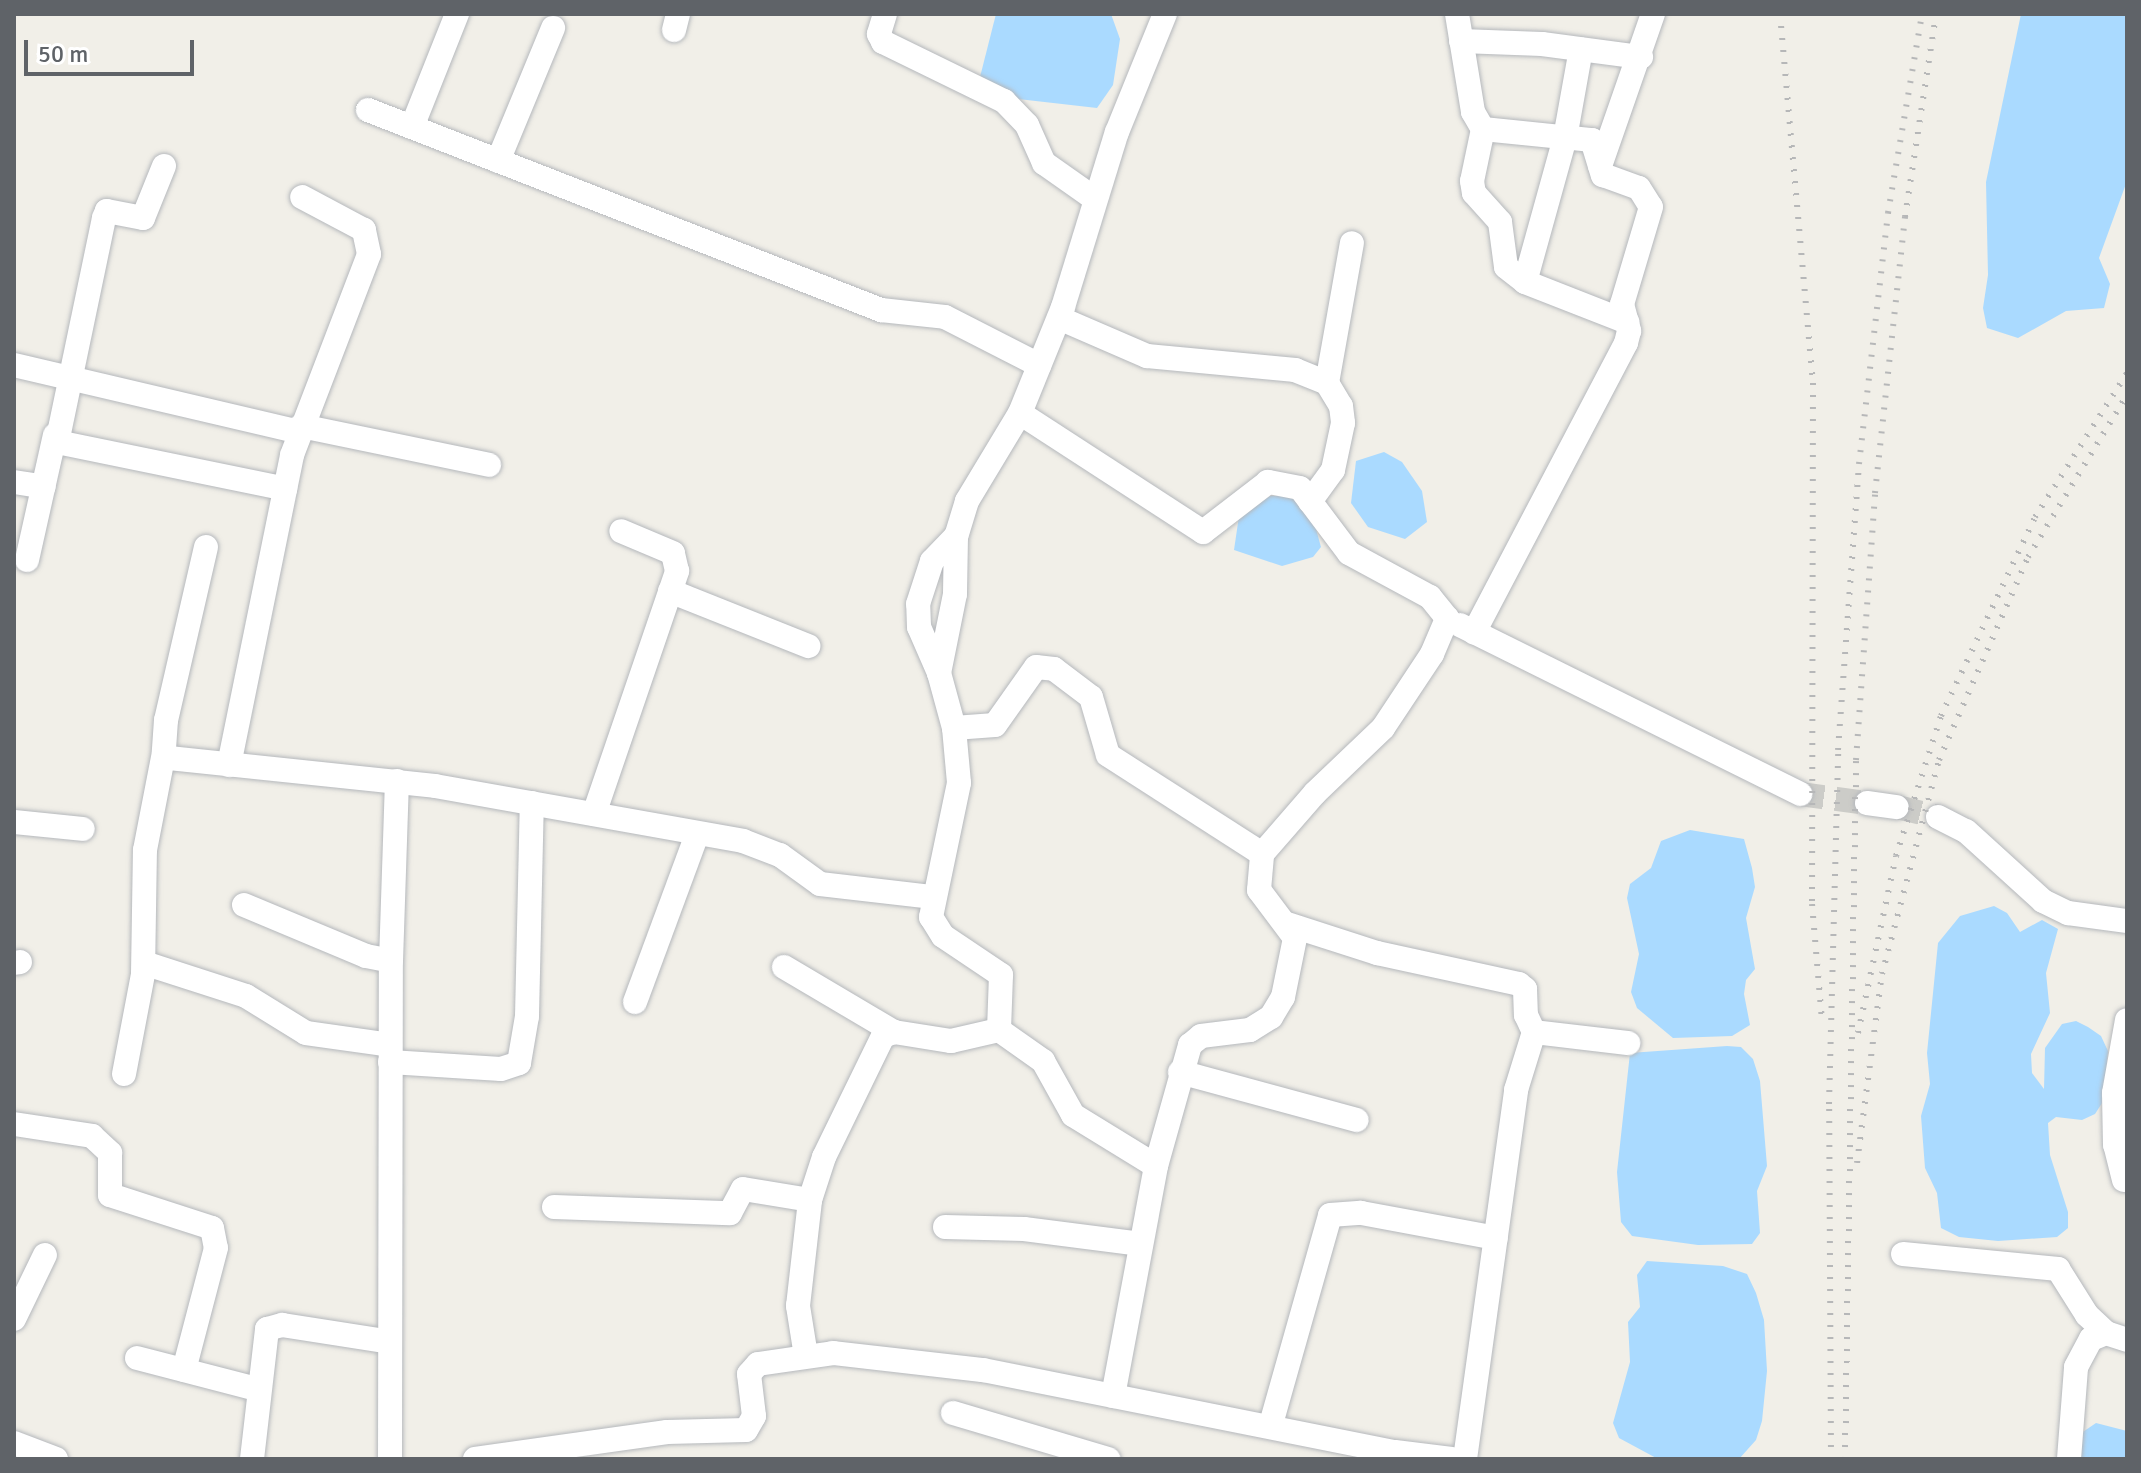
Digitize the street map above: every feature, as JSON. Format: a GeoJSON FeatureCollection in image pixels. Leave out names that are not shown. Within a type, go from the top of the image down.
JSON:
{"type":"FeatureCollection","features":[{"type":"Feature","properties":{"kind":"street"},"geometry":{"type":"LineString","coordinates":[[412,127],[457,14]]}},
{"type":"Feature","properties":{"kind":"street"},"geometry":{"type":"LineString","coordinates":[[885,14],[879,34],[883,42],[1004,101],[1027,125],[1044,163],[1095,199]]}},
{"type":"Feature","properties":{"kind":"street"},"geometry":{"type":"LineString","coordinates":[[939,673],[955,594],[956,536],[967,501],[1020,413],[1059,318],[1095,199],[1165,14]]}},
{"type":"Feature","properties":{"kind":"street"},"geometry":{"type":"LineString","coordinates":[[1457,14],[1473,112],[1483,129],[1473,168],[1474,193],[1500,222],[1506,267],[1525,282],[1627,322]]}},
{"type":"Feature","properties":{"kind":"street"},"geometry":{"type":"LineString","coordinates":[[1600,166],[1641,57],[1653,14]]}},
{"type":"Feature","properties":{"kind":"street"},"geometry":{"type":"LineString","coordinates":[[498,161],[553,28]]}},
{"type":"Feature","properties":{"kind":"street"},"geometry":{"type":"LineString","coordinates":[[1461,41],[1581,49],[1641,57]]}},
{"type":"Feature","properties":{"kind":"street"},"geometry":{"type":"LineString","coordinates":[[1525,282],[1565,138],[1581,49]]}},
{"type":"Feature","properties":{"kind":"street"},"geometry":{"type":"LineString","coordinates":[[368,110],[881,310],[945,317],[1039,365]]}},
{"type":"Feature","properties":{"kind":"street"},"geometry":{"type":"LineString","coordinates":[[1474,632],[1626,343],[1625,290],[1651,207],[1639,188],[1603,175],[1592,140],[1483,129]]}},
{"type":"Feature","properties":{"kind":"street"},"geometry":{"type":"LineString","coordinates":[[27,560],[104,218],[107,211],[143,218],[164,166]]}},
{"type":"Feature","properties":{"kind":"street"},"geometry":{"type":"LineString","coordinates":[[229,765],[300,429],[369,254],[364,230],[302,197]]}},
{"type":"Feature","properties":{"kind":"street"},"geometry":{"type":"LineString","coordinates":[[1327,383],[1352,243]]}},
{"type":"Feature","properties":{"kind":"street"},"geometry":{"type":"LineString","coordinates":[[1059,318],[1147,356],[1295,370],[1327,383],[1341,406],[1343,423],[1333,470],[1310,502]]}},
{"type":"Feature","properties":{"kind":"street"},"geometry":{"type":"LineString","coordinates":[[14,365],[66,381],[489,465]]}},
{"type":"Feature","properties":{"kind":"street"},"geometry":{"type":"LineString","coordinates":[[1020,413],[1203,532],[1268,482],[1300,488],[1349,553],[1430,597],[1447,618],[1800,794]]}},
{"type":"Feature","properties":{"kind":"street"},"geometry":{"type":"LineString","coordinates":[[55,435],[64,446],[285,489]]}},
{"type":"Feature","properties":{"kind":"street"},"geometry":{"type":"LineString","coordinates":[[14,482],[44,487]]}},
{"type":"Feature","properties":{"kind":"street"},"geometry":{"type":"LineString","coordinates":[[594,814],[677,571],[673,553],[621,531]]}},
{"type":"Feature","properties":{"kind":"street"},"geometry":{"type":"LineString","coordinates":[[956,536],[932,561],[918,604],[919,627],[939,673],[954,728],[958,800],[933,897],[935,927],[1001,975],[999,1030]]}},
{"type":"Feature","properties":{"kind":"street"},"geometry":{"type":"LineString","coordinates":[[124,1074],[144,963],[145,850],[206,547]]}},
{"type":"Feature","properties":{"kind":"street"},"geometry":{"type":"LineString","coordinates":[[670,591],[808,646]]}},
{"type":"Feature","properties":{"kind":"street"},"geometry":{"type":"LineString","coordinates":[[1113,1396],[1156,1166],[1190,1045],[1201,1036],[1250,1030],[1271,1017],[1283,997],[1295,938],[1259,890],[1262,854],[1315,793],[1383,728],[1432,654],[1447,618]]}},
{"type":"Feature","properties":{"kind":"street"},"geometry":{"type":"LineString","coordinates":[[954,728],[995,725],[1036,667],[1054,669],[1091,697],[1108,755],[1262,854]]}},
{"type":"Feature","properties":{"kind":"street"},"geometry":{"type":"LineString","coordinates":[[164,752],[169,758],[397,781],[760,844],[820,884],[933,897]]}},
{"type":"Feature","properties":{"kind":"street"},"geometry":{"type":"LineString","coordinates":[[390,1459],[390,1054],[397,781]]}},
{"type":"Feature","properties":{"kind":"street"},"geometry":{"type":"LineString","coordinates":[[144,963],[246,996],[306,1033],[390,1054],[501,1069],[519,1063],[527,1016],[532,803]]}},
{"type":"Feature","properties":{"kind":"street"},"geometry":{"type":"LineString","coordinates":[[1867,803],[1897,807]]}},
{"type":"Feature","properties":{"kind":"street"},"geometry":{"type":"LineString","coordinates":[[1938,817],[1966,831],[2043,901],[2068,913],[2127,921]]}},
{"type":"Feature","properties":{"kind":"street"},"geometry":{"type":"LineString","coordinates":[[14,822],[83,829]]}},
{"type":"Feature","properties":{"kind":"street"},"geometry":{"type":"LineString","coordinates":[[635,1002],[697,834]]}},
{"type":"Feature","properties":{"kind":"street"},"geometry":{"type":"LineString","coordinates":[[244,905],[366,956],[391,961]]}},
{"type":"Feature","properties":{"kind":"street"},"geometry":{"type":"LineString","coordinates":[[1287,924],[1377,953],[1519,984],[1525,989],[1526,1015],[1534,1032],[1516,1090],[1465,1459]]}},
{"type":"Feature","properties":{"kind":"street"},"geometry":{"type":"LineString","coordinates":[[784,967],[894,1032],[934,1041],[999,1030],[1043,1061],[1073,1115],[1156,1166]]}},
{"type":"Feature","properties":{"kind":"street"},"geometry":{"type":"LineString","coordinates":[[2124,1180],[2115,1145],[2114,1093],[2127,1020]]}},
{"type":"Feature","properties":{"kind":"street"},"geometry":{"type":"LineString","coordinates":[[803,1344],[810,1200],[824,1157],[883,1036],[894,1032]]}},
{"type":"Feature","properties":{"kind":"street"},"geometry":{"type":"LineString","coordinates":[[1534,1032],[1628,1043]]}},
{"type":"Feature","properties":{"kind":"street"},"geometry":{"type":"LineString","coordinates":[[1180,1072],[1357,1120]]}},
{"type":"Feature","properties":{"kind":"street"},"geometry":{"type":"LineString","coordinates":[[14,1124],[92,1136],[110,1153],[110,1195],[212,1228],[216,1248],[184,1370]]}},
{"type":"Feature","properties":{"kind":"street"},"geometry":{"type":"LineString","coordinates":[[554,1207],[730,1213],[743,1189],[810,1200]]}},
{"type":"Feature","properties":{"kind":"street"},"geometry":{"type":"LineString","coordinates":[[1271,1424],[1330,1215],[1361,1213],[1496,1238]]}},
{"type":"Feature","properties":{"kind":"street"},"geometry":{"type":"LineString","coordinates":[[945,1227],[1024,1229],[1141,1244]]}},
{"type":"Feature","properties":{"kind":"street"},"geometry":{"type":"LineString","coordinates":[[1903,1254],[2058,1269],[2087,1315],[2117,1337]]}},
{"type":"Feature","properties":{"kind":"street"},"geometry":{"type":"LineString","coordinates":[[14,1319],[45,1255]]}},
{"type":"Feature","properties":{"kind":"street"},"geometry":{"type":"LineString","coordinates":[[252,1459],[261,1342],[273,1326],[390,1342]]}},
{"type":"Feature","properties":{"kind":"street"},"geometry":{"type":"LineString","coordinates":[[2069,1459],[2076,1367],[2091,1339],[2117,1337]]}},
{"type":"Feature","properties":{"kind":"street"},"geometry":{"type":"LineString","coordinates":[[475,1459],[552,1454],[667,1432],[746,1430],[754,1416],[749,1374],[758,1364],[803,1344],[1271,1424],[1332,1451],[1452,1459]]}},
{"type":"Feature","properties":{"kind":"street"},"geometry":{"type":"LineString","coordinates":[[137,1358],[257,1389]]}},
{"type":"Feature","properties":{"kind":"street"},"geometry":{"type":"LineString","coordinates":[[953,1413],[1108,1459]]}},
{"type":"Feature","properties":{"kind":"street"},"geometry":{"type":"LineString","coordinates":[[14,1443],[56,1459]]}},
{"type":"Feature","properties":{"kind":"water"},"geometry":{"type":"Polygon","coordinates":[[[996,14],[1111,14],[1120,39],[1113,85],[1097,108],[1001,97],[979,81],[996,14]]]}},
{"type":"Feature","properties":{"kind":"water"},"geometry":{"type":"Polygon","coordinates":[[[2021,14],[2127,14],[2127,181],[2099,258],[2110,284],[2104,308],[2066,311],[2018,338],[1987,328],[1983,308],[1988,275],[1986,182],[2021,14]]]}},
{"type":"Feature","properties":{"kind":"water"},"geometry":{"type":"Polygon","coordinates":[[[1384,452],[1402,462],[1422,491],[1427,522],[1405,539],[1368,527],[1351,503],[1356,461],[1384,452]]]}},
{"type":"Feature","properties":{"kind":"water"},"geometry":{"type":"Polygon","coordinates":[[[1298,495],[1308,500],[1321,547],[1313,557],[1282,566],[1234,550],[1239,516],[1270,496],[1298,495]]]}},
{"type":"Feature","properties":{"kind":"water"},"geometry":{"type":"Polygon","coordinates":[[[1690,830],[1744,839],[1752,868],[1755,887],[1746,918],[1755,969],[1746,980],[1744,994],[1750,1025],[1732,1036],[1673,1038],[1637,1008],[1631,992],[1639,954],[1627,898],[1630,884],[1651,868],[1661,841],[1690,830]]]}},
{"type":"Feature","properties":{"kind":"water"},"geometry":{"type":"Polygon","coordinates":[[[1994,906],[2007,913],[2020,932],[2042,920],[2058,929],[2046,973],[2050,1013],[2031,1054],[2032,1073],[2044,1089],[2045,1048],[2062,1024],[2076,1021],[2088,1027],[2101,1036],[2108,1051],[2104,1100],[2095,1114],[2082,1120],[2056,1117],[2048,1123],[2050,1155],[2068,1212],[2068,1228],[2057,1237],[1998,1241],[1959,1237],[1941,1228],[1937,1193],[1925,1168],[1921,1116],[1930,1084],[1927,1053],[1938,943],[1960,916],[1994,906]]]}},
{"type":"Feature","properties":{"kind":"water"},"geometry":{"type":"Polygon","coordinates":[[[1741,1047],[1753,1059],[1760,1081],[1767,1166],[1757,1191],[1760,1233],[1752,1244],[1698,1245],[1632,1236],[1621,1222],[1617,1172],[1630,1053],[1741,1047]]]}},
{"type":"Feature","properties":{"kind":"water"},"geometry":{"type":"Polygon","coordinates":[[[1647,1261],[1723,1266],[1747,1274],[1756,1293],[1764,1320],[1767,1371],[1762,1421],[1756,1440],[1739,1459],[1658,1459],[1619,1438],[1613,1423],[1630,1362],[1628,1322],[1640,1307],[1637,1275],[1647,1261]]]}},
{"type":"Feature","properties":{"kind":"water"},"geometry":{"type":"Polygon","coordinates":[[[2096,1423],[2127,1431],[2127,1459],[2077,1459],[2074,1438],[2096,1423]]]}},
{"type":"Feature","properties":{"kind":"tunnel"},"geometry":{"type":"LineString","coordinates":[[1800,794],[1867,803]]}},
{"type":"Feature","properties":{"kind":"tunnel"},"geometry":{"type":"LineString","coordinates":[[1897,807],[1938,817]]}},
{"type":"Feature","properties":{"kind":"railway"},"geometry":{"type":"LineString","coordinates":[[1780,14],[1813,383],[1812,904],[1822,1020]]}},
{"type":"Feature","properties":{"kind":"railway"},"geometry":{"type":"LineString","coordinates":[[1831,1459],[1829,1104],[1838,750],[1859,464],[1888,213],[1922,14]]}},
{"type":"Feature","properties":{"kind":"railway"},"geometry":{"type":"LineString","coordinates":[[1845,1459],[1856,760],[1875,493],[1905,217],[1936,14]]}},
{"type":"Feature","properties":{"kind":"railway"},"geometry":{"type":"LineString","coordinates":[[1858,1033],[1896,856],[1941,716],[2035,517],[2127,373]]}},
{"type":"Feature","properties":{"kind":"railway"},"geometry":{"type":"LineString","coordinates":[[1857,1163],[1882,974],[1939,760],[2028,557],[2127,395]]}}]}
